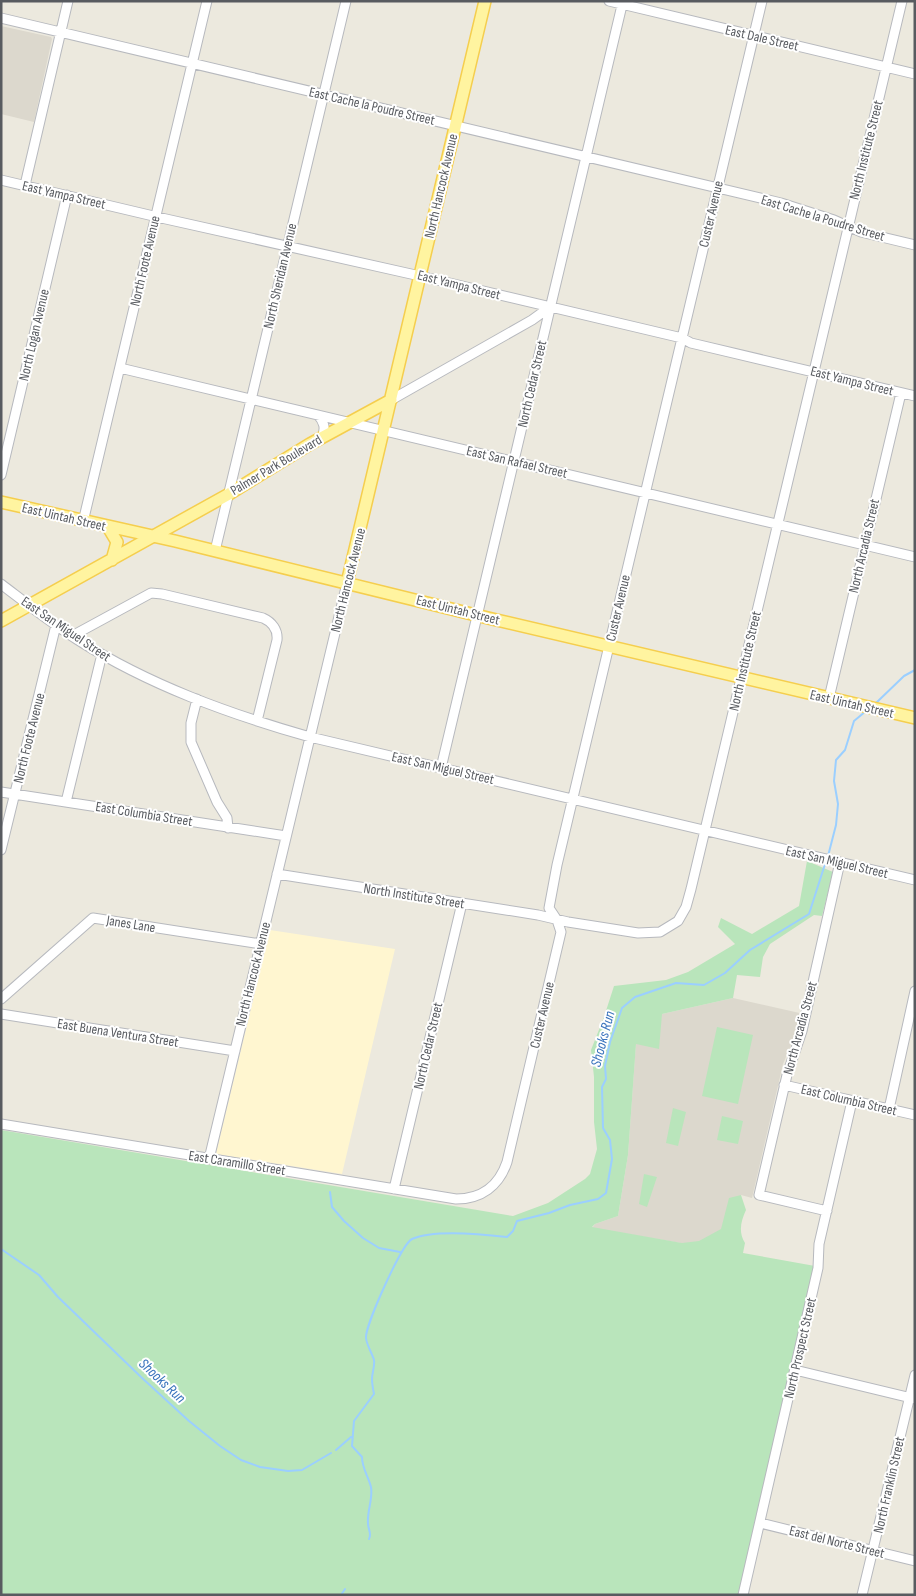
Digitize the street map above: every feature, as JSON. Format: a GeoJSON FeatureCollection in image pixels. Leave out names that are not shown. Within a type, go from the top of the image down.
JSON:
{"type":"FeatureCollection","features":[{"type":"Feature","properties":{"kind":"main road","name":"North Hancock Avenue"},"geometry":{"type":"LineString","coordinates":[[347,583],[485,1]]}},
{"type":"Feature","properties":{"kind":"main road","name":"Palmer Park Boulevard"},"geometry":{"type":"LineString","coordinates":[[1,621],[229,494],[348,422],[391,400]]}},
{"type":"Feature","properties":{"kind":"main road","name":"East Uintah Street"},"geometry":{"type":"LineString","coordinates":[[1,502],[913,718]]}},
{"type":"Feature","properties":{"kind":"main road"},"geometry":{"type":"LineString","coordinates":[[108,527],[117,542],[112,560]]}},
{"type":"Feature","properties":{"kind":"street"},"geometry":{"type":"LineString","coordinates":[[25,185],[68,1]]}},
{"type":"Feature","properties":{"kind":"street","name":"North Foote Avenue"},"geometry":{"type":"LineString","coordinates":[[83,522],[207,1]]}},
{"type":"Feature","properties":{"kind":"street","name":"North Sheridan Avenue"},"geometry":{"type":"LineString","coordinates":[[215,552],[346,1]]}},
{"type":"Feature","properties":{"kind":"street","name":"East Dale Street"},"geometry":{"type":"LineString","coordinates":[[609,1],[915,74]]}},
{"type":"Feature","properties":{"kind":"street","name":"Custer Avenue"},"geometry":{"type":"LineString","coordinates":[[472,1198],[484,1193],[496,1183],[507,1162],[561,932],[558,920],[549,908],[557,865],[762,1]]}},
{"type":"Feature","properties":{"kind":"street","name":"North Institute Street"},"geometry":{"type":"LineString","coordinates":[[278,874],[538,915],[638,933],[660,932],[678,921],[686,907],[705,831],[902,1]]}},
{"type":"Feature","properties":{"kind":"street","name":"North Cedar Street"},"geometry":{"type":"LineString","coordinates":[[442,768],[623,3]]}},
{"type":"Feature","properties":{"kind":"street","name":"East Cache la Poudre Street"},"geometry":{"type":"LineString","coordinates":[[1,18],[795,207],[834,220],[861,232],[915,244]]}},
{"type":"Feature","properties":{"kind":"street","name":"East Yampa Street"},"geometry":{"type":"LineString","coordinates":[[1,180],[420,276],[915,396]]}},
{"type":"Feature","properties":{"kind":"street","name":"North Logan Avenue"},"geometry":{"type":"LineString","coordinates":[[1,475],[67,195]]}},
{"type":"Feature","properties":{"kind":"street","name":"Palmer Park Boulevard"},"geometry":{"type":"LineString","coordinates":[[391,400],[532,320],[550,307]]}},
{"type":"Feature","properties":{"kind":"street","name":"East San Rafael Street"},"geometry":{"type":"LineString","coordinates":[[120,368],[915,557]]}},
{"type":"Feature","properties":{"kind":"street","name":"North Arcadia Street"},"geometry":{"type":"LineString","coordinates":[[835,700],[864,545],[901,393]]}},
{"type":"Feature","properties":{"kind":"street"},"geometry":{"type":"LineString","coordinates":[[318,415],[323,421],[324,432],[322,437]]}},
{"type":"Feature","properties":{"kind":"street","name":"North Hancock Avenue"},"geometry":{"type":"LineString","coordinates":[[209,1159],[347,583]]}},
{"type":"Feature","properties":{"kind":"street","name":"East San Miguel Street"},"geometry":{"type":"LineString","coordinates":[[1,584],[56,625],[102,654],[158,683],[257,721],[310,737],[915,880]]}},
{"type":"Feature","properties":{"kind":"street"},"geometry":{"type":"LineString","coordinates":[[72,636],[151,593],[263,618],[276,629],[278,640],[257,721]]}},
{"type":"Feature","properties":{"kind":"street","name":"North Foote Avenue"},"geometry":{"type":"LineString","coordinates":[[1,850],[56,625]]}},
{"type":"Feature","properties":{"kind":"street"},"geometry":{"type":"LineString","coordinates":[[66,802],[102,654]]}},
{"type":"Feature","properties":{"kind":"street"},"geometry":{"type":"LineString","coordinates":[[197,699],[191,723],[191,742],[217,802],[227,818],[228,828]]}},
{"type":"Feature","properties":{"kind":"street","name":"East Columbia Street"},"geometry":{"type":"LineString","coordinates":[[1,792],[286,836]]}},
{"type":"Feature","properties":{"kind":"street","name":"North Arcadia Street"},"geometry":{"type":"LineString","coordinates":[[826,1211],[758,1194],[784,1085],[802,1031],[835,861]]}},
{"type":"Feature","properties":{"kind":"street","name":"North Cedar Street"},"geometry":{"type":"LineString","coordinates":[[394,1189],[462,903]]}},
{"type":"Feature","properties":{"kind":"street","name":"Janes Lane"},"geometry":{"type":"LineString","coordinates":[[1,999],[93,918],[261,944]]}},
{"type":"Feature","properties":{"kind":"street"},"geometry":{"type":"LineString","coordinates":[[889,1109],[915,991]]}},
{"type":"Feature","properties":{"kind":"street","name":"East Buena Ventura Street"},"geometry":{"type":"LineString","coordinates":[[1,1014],[235,1051]]}},
{"type":"Feature","properties":{"kind":"street","name":"East Columbia Street"},"geometry":{"type":"LineString","coordinates":[[784,1085],[915,1115]]}},
{"type":"Feature","properties":{"kind":"street","name":"North Prospect Street"},"geometry":{"type":"LineString","coordinates":[[743,1595],[818,1268],[818,1249],[852,1101]]}},
{"type":"Feature","properties":{"kind":"street","name":"East Caramillo Street"},"geometry":{"type":"LineString","coordinates":[[1,1124],[456,1199],[472,1198]]}},
{"type":"Feature","properties":{"kind":"street"},"geometry":{"type":"LineString","coordinates":[[795,1370],[912,1398]]}},
{"type":"Feature","properties":{"kind":"street","name":"North Franklin Street"},"geometry":{"type":"LineString","coordinates":[[862,1595],[912,1398],[915,1375]]}},
{"type":"Feature","properties":{"kind":"street","name":"East del Norte Street"},"geometry":{"type":"LineString","coordinates":[[760,1523],[915,1560]]}},
{"type":"Feature","properties":{"kind":"shaded area"},"geometry":{"type":"Polygon","coordinates":[[[1,26],[51,37],[52,39],[34,122],[1,114],[1,26]]]}},
{"type":"Feature","properties":{"kind":"shaded area"},"geometry":{"type":"Polygon","coordinates":[[[270,930],[395,949],[342,1174],[216,1154],[270,930]]]}},
{"type":"Feature","properties":{"kind":"shaded area"},"geometry":{"type":"Polygon","coordinates":[[[733,998],[804,1014],[783,1064],[752,1198],[741,1195],[728,1251],[592,1228],[595,1224],[618,1216],[628,1155],[636,1043],[662,1014],[733,998]]]}},
{"type":"Feature","properties":{"kind":"green space"},"geometry":{"type":"Polygon","coordinates":[[[807,861],[833,872],[822,916],[814,915],[770,944],[763,957],[760,977],[737,975],[733,998],[662,1014],[659,1049],[636,1044],[628,1155],[618,1216],[595,1224],[592,1227],[682,1243],[699,1241],[721,1229],[729,1198],[741,1195],[746,1210],[741,1226],[745,1243],[743,1253],[815,1266],[739,1595],[1,1595],[1,1130],[513,1216],[548,1203],[590,1174],[597,1149],[591,1050],[614,986],[666,980],[688,972],[735,944],[718,927],[721,918],[752,934],[799,906],[807,861]]]}},
{"type":"Feature","properties":{"kind":"green space"},"geometry":{"type":"Polygon","coordinates":[[[717,1027],[753,1035],[738,1104],[702,1096],[717,1027]]]}},
{"type":"Feature","properties":{"kind":"green space"},"geometry":{"type":"Polygon","coordinates":[[[673,1108],[686,1112],[678,1146],[666,1143],[673,1108]]]}},
{"type":"Feature","properties":{"kind":"green space"},"geometry":{"type":"Polygon","coordinates":[[[722,1116],[743,1121],[738,1144],[717,1140],[722,1116]]]}},
{"type":"Feature","properties":{"kind":"green space"},"geometry":{"type":"Polygon","coordinates":[[[644,1174],[657,1177],[647,1207],[639,1204],[644,1174]]]}},
{"type":"Feature","properties":{"kind":"waterway","name":"Shooks Run"},"geometry":{"type":"LineString","coordinates":[[876,703],[904,676],[915,670]]}},
{"type":"Feature","properties":{"kind":"waterway","name":"Shooks Run"},"geometry":{"type":"LineString","coordinates":[[828,856],[836,825],[838,804],[834,781],[836,760],[845,750],[854,721],[866,711]]}},
{"type":"Feature","properties":{"kind":"waterway","name":"Shooks Run"},"geometry":{"type":"LineString","coordinates":[[369,1539],[368,1518],[371,1487],[362,1457],[352,1446],[354,1421],[374,1394],[372,1385],[374,1360],[366,1338],[367,1331],[384,1286],[407,1244],[412,1239],[421,1236],[445,1233],[507,1237],[513,1231],[517,1221],[549,1213],[570,1205],[598,1199],[606,1193],[612,1159],[610,1140],[603,1128],[602,1087],[606,1079],[605,1066],[610,1042],[622,1008],[635,997],[676,983],[704,985],[725,973],[750,950],[809,914],[826,861]]}},
{"type":"Feature","properties":{"kind":"waterway","name":"Shooks Run"},"geometry":{"type":"LineString","coordinates":[[330,1192],[332,1207],[363,1238],[379,1248],[400,1252]]}},
{"type":"Feature","properties":{"kind":"waterway","name":"Shooks Run"},"geometry":{"type":"LineString","coordinates":[[1,1249],[39,1275],[58,1297],[189,1421],[241,1460],[260,1467],[288,1471],[302,1470],[331,1453]]}},
{"type":"Feature","properties":{"kind":"waterway","name":"Shooks Run"},"geometry":{"type":"LineString","coordinates":[[336,1450],[351,1437]]}},
{"type":"Feature","properties":{"kind":"waterway","name":"Shooks Run"},"geometry":{"type":"LineString","coordinates":[[341,1595],[345,1589]]}}]}
